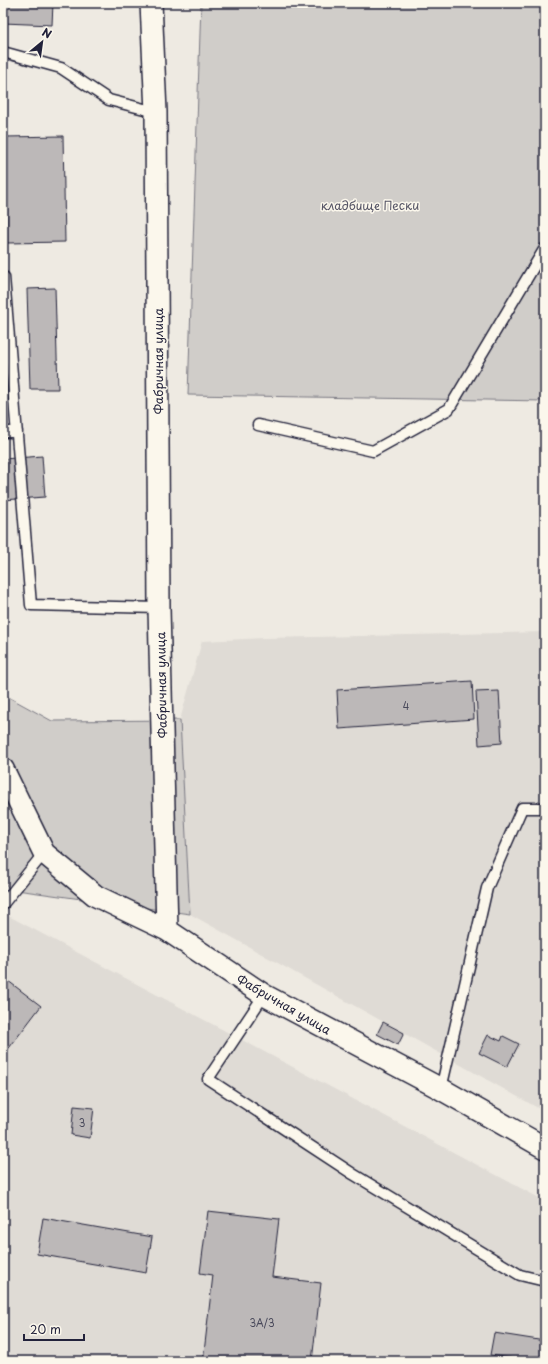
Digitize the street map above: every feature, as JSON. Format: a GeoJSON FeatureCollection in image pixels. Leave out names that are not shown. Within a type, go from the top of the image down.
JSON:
{"type":"FeatureCollection","features":[{"type":"Feature","properties":{"kind":"street","name":"Фабричная улица"},"geometry":{"type":"LineString","coordinates":[[151,3],[156,112],[159,608],[167,930],[264,995],[441,1088],[545,1148]]}},
{"type":"Feature","properties":{"kind":"street"},"geometry":{"type":"LineString","coordinates":[[3,769],[44,853],[96,896],[167,930]]}},
{"type":"Feature","properties":{"kind":"lane"},"geometry":{"type":"LineString","coordinates":[[3,52],[62,68],[109,100],[156,112]]}},
{"type":"Feature","properties":{"kind":"lane"},"geometry":{"type":"LineString","coordinates":[[258,425],[373,451],[449,409],[545,248]]}},
{"type":"Feature","properties":{"kind":"lane"},"geometry":{"type":"LineString","coordinates":[[4,277],[31,605],[159,608]]}},
{"type":"Feature","properties":{"kind":"lane"},"geometry":{"type":"LineString","coordinates":[[3,432],[17,432]]}},
{"type":"Feature","properties":{"kind":"lane"},"geometry":{"type":"LineString","coordinates":[[441,1088],[487,888],[522,808],[545,808]]}},
{"type":"Feature","properties":{"kind":"lane"},"geometry":{"type":"LineString","coordinates":[[3,904],[44,853]]}},
{"type":"Feature","properties":{"kind":"lane"},"geometry":{"type":"LineString","coordinates":[[264,995],[208,1080],[353,1174],[513,1271],[520,1275],[545,1281]]}},
{"type":"Feature","properties":{"kind":"shaded area"},"geometry":{"type":"Polygon","coordinates":[[[545,632],[545,1112],[190,914],[180,720],[202,641],[266,638],[545,632]]]}},
{"type":"Feature","properties":{"kind":"shaded area"},"geometry":{"type":"Polygon","coordinates":[[[3,913],[545,1201],[545,1361],[3,1361],[3,913]]]}},
{"type":"Feature","properties":{"kind":"green space","name":"кладбище Пески"},"geometry":{"type":"Polygon","coordinates":[[[201,3],[545,3],[545,401],[188,395],[201,3]]]}},
{"type":"Feature","properties":{"kind":"green space"},"geometry":{"type":"Polygon","coordinates":[[[3,694],[52,721],[180,720],[190,914],[9,889],[3,879],[3,694]]]}},
{"type":"Feature","properties":{"kind":"building"},"geometry":{"type":"Polygon","coordinates":[[[3,3],[53,3],[52,25],[3,23],[3,3]]]}},
{"type":"Feature","properties":{"kind":"building"},"geometry":{"type":"Polygon","coordinates":[[[63,136],[65,242],[7,243],[5,137],[63,136]]]}},
{"type":"Feature","properties":{"kind":"building"},"geometry":{"type":"Polygon","coordinates":[[[55,288],[58,389],[30,389],[27,289],[55,288]]]}},
{"type":"Feature","properties":{"kind":"building"},"geometry":{"type":"Polygon","coordinates":[[[42,456],[45,497],[3,500],[3,459],[42,456]]]}},
{"type":"Feature","properties":{"kind":"building"},"geometry":{"type":"Polygon","coordinates":[[[472,681],[474,719],[339,729],[337,690],[472,681]]]}},
{"type":"Feature","properties":{"kind":"building"},"geometry":{"type":"Polygon","coordinates":[[[499,691],[502,743],[479,745],[476,692],[499,691]]]}},
{"type":"Feature","properties":{"kind":"building"},"geometry":{"type":"Polygon","coordinates":[[[3,977],[41,1006],[3,1056],[3,977]]]}},
{"type":"Feature","properties":{"kind":"building"},"geometry":{"type":"Polygon","coordinates":[[[383,1022],[404,1033],[398,1045],[377,1034],[383,1022]]]}},
{"type":"Feature","properties":{"kind":"building"},"geometry":{"type":"Polygon","coordinates":[[[488,1035],[501,1041],[503,1036],[519,1044],[507,1067],[479,1053],[488,1035]]]}},
{"type":"Feature","properties":{"kind":"building"},"geometry":{"type":"Polygon","coordinates":[[[74,1106],[94,1108],[90,1138],[71,1135],[74,1106]]]}},
{"type":"Feature","properties":{"kind":"building"},"geometry":{"type":"Polygon","coordinates":[[[208,1211],[279,1219],[272,1277],[321,1283],[312,1361],[203,1361],[213,1275],[200,1273],[208,1211]]]}},
{"type":"Feature","properties":{"kind":"building"},"geometry":{"type":"Polygon","coordinates":[[[43,1218],[152,1237],[146,1273],[37,1254],[43,1218]]]}},
{"type":"Feature","properties":{"kind":"building"},"geometry":{"type":"Polygon","coordinates":[[[494,1333],[545,1341],[545,1361],[510,1361],[511,1358],[490,1355],[494,1333]]]}}]}
